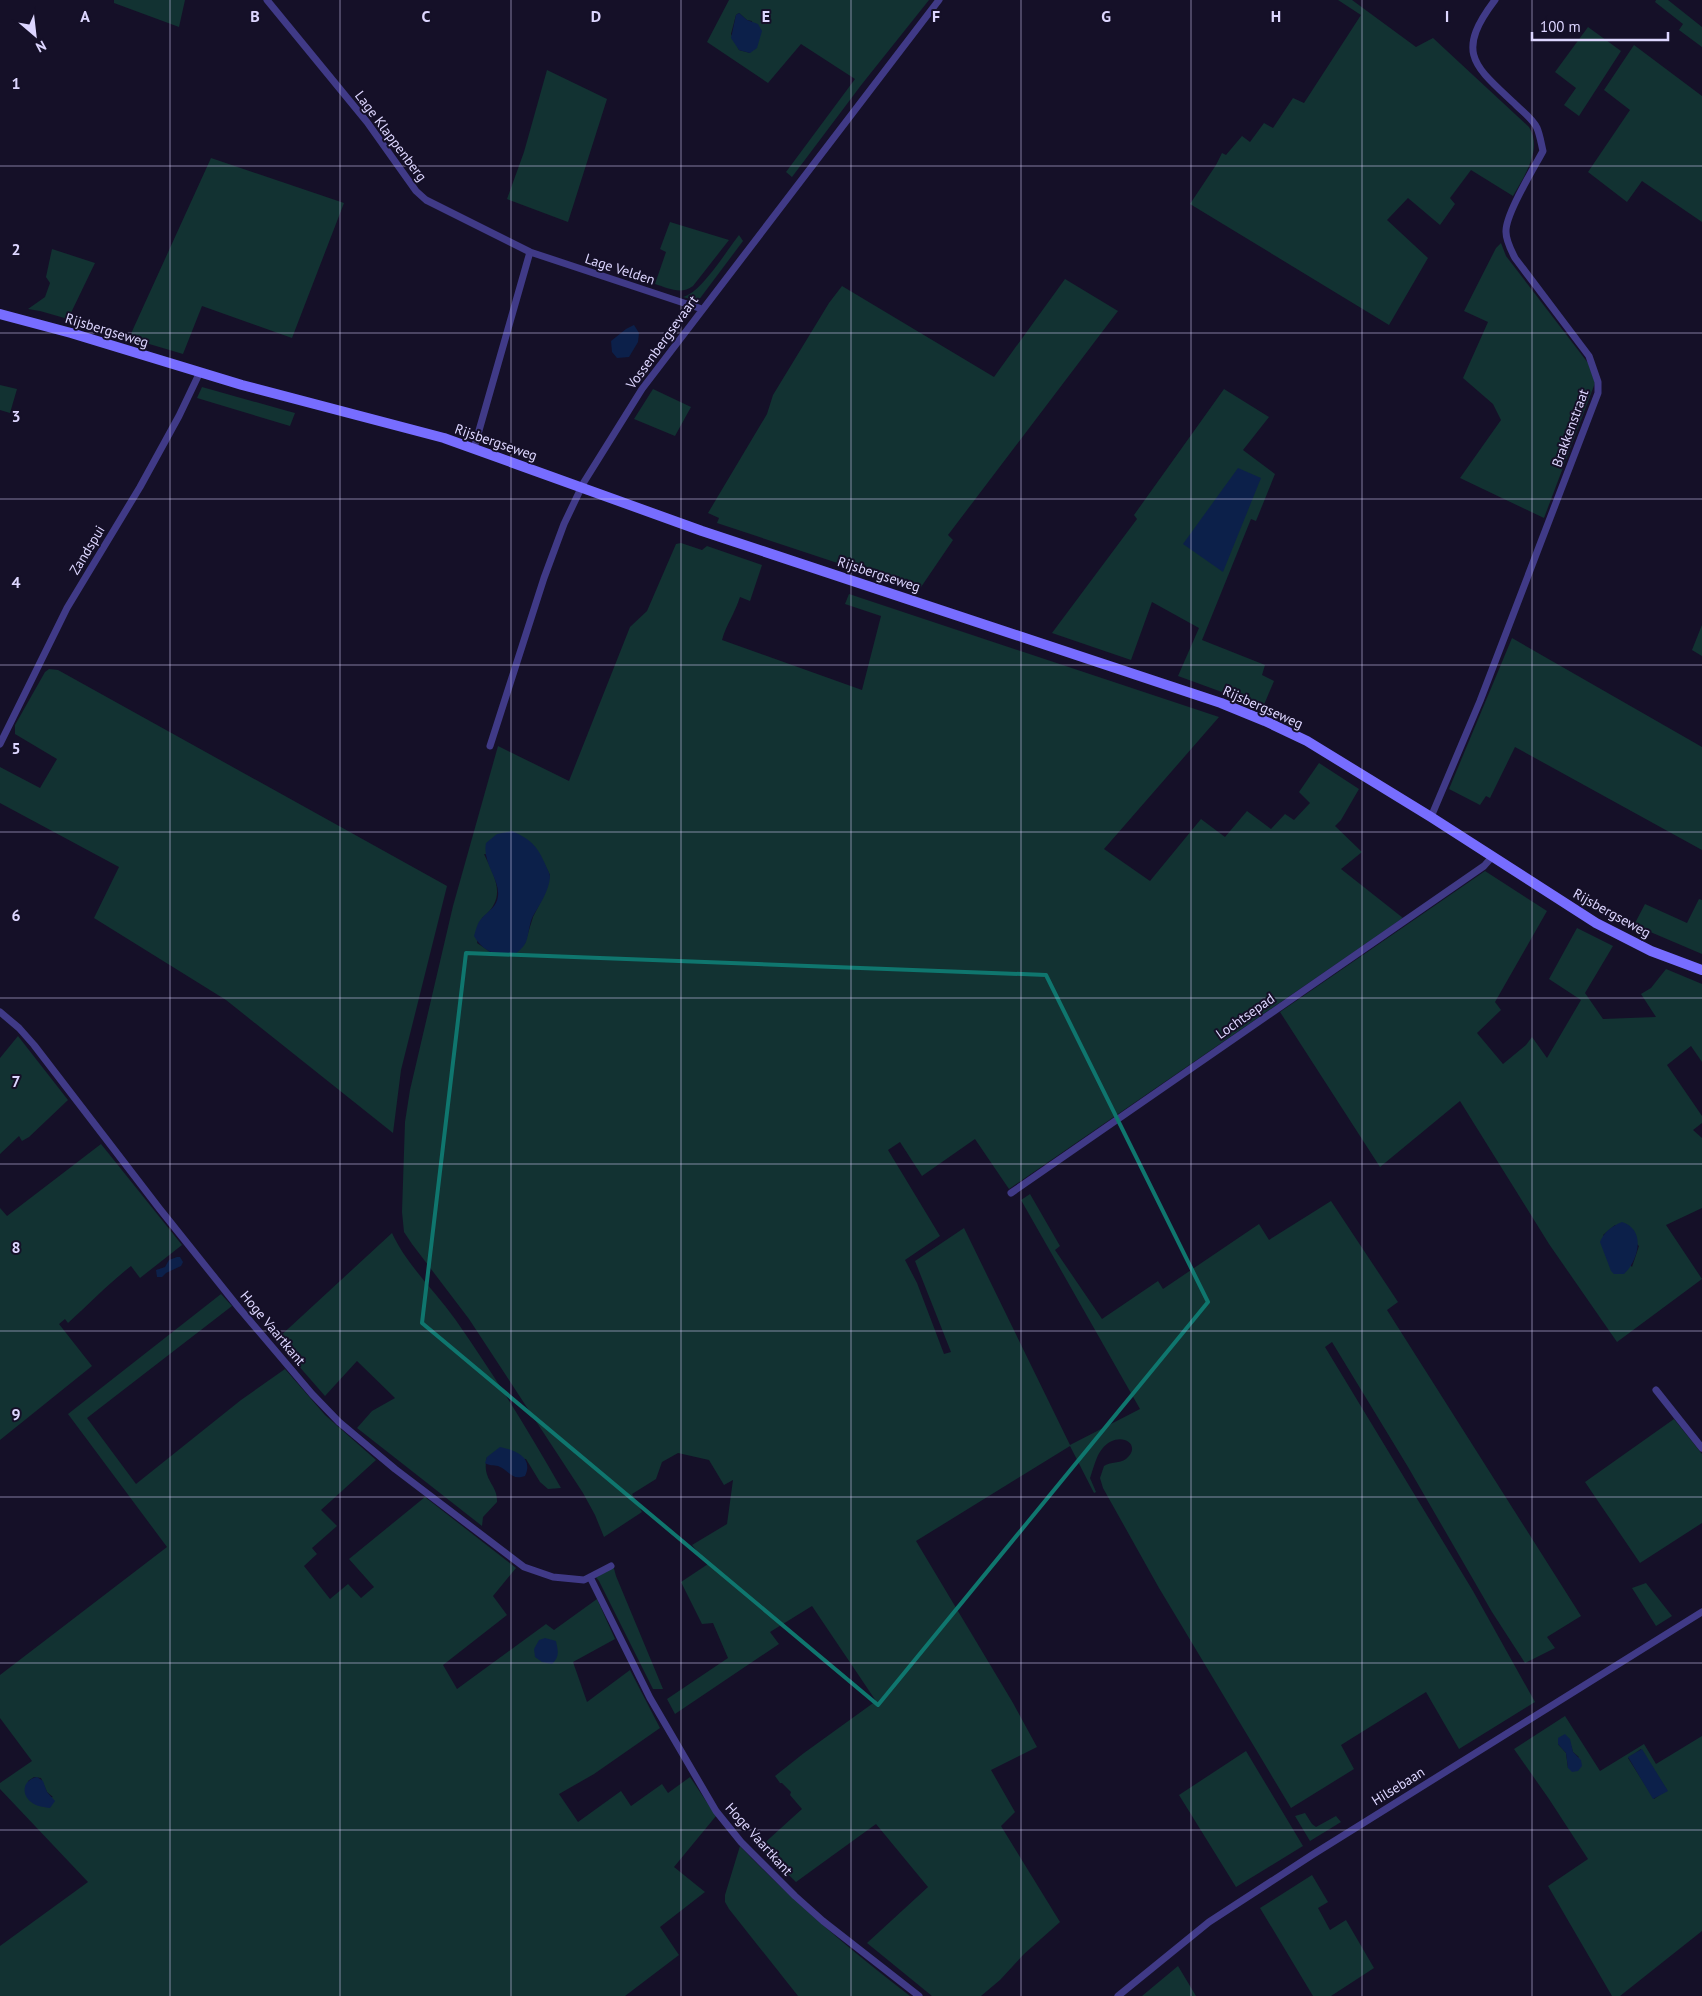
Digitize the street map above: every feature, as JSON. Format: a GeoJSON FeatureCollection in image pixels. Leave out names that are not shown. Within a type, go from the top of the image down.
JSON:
{"type":"FeatureCollection","features":[{"type":"Feature","properties":{"kind":"main road","name":"Rijsbergseweg"},"geometry":{"type":"LineString","coordinates":[[0,314],[71,333],[277,395],[413,429],[474,448],[702,531],[1221,703],[1266,721],[1307,741],[1431,817],[1596,923],[1651,951],[1702,970]]}},
{"type":"Feature","properties":{"kind":"street","name":"Lage Klappenberg"},"geometry":{"type":"LineString","coordinates":[[267,0],[367,122],[421,196],[438,208],[530,252]]}},
{"type":"Feature","properties":{"kind":"street","name":"Vossenbergsevaart"},"geometry":{"type":"LineString","coordinates":[[490,746],[544,578],[566,520],[582,487],[642,389],[939,0]]}},
{"type":"Feature","properties":{"kind":"street","name":"Brakkenstraat"},"geometry":{"type":"LineString","coordinates":[[1431,817],[1480,701],[1598,392],[1598,382],[1589,356],[1510,249],[1506,232],[1508,219],[1542,150],[1537,128],[1530,118],[1484,75],[1474,60],[1472,44],[1485,12],[1495,0]]}},
{"type":"Feature","properties":{"kind":"street","name":"Lage Velden"},"geometry":{"type":"LineString","coordinates":[[530,252],[702,309]]}},
{"type":"Feature","properties":{"kind":"street"},"geometry":{"type":"LineString","coordinates":[[474,448],[530,252]]}},
{"type":"Feature","properties":{"kind":"street","name":"Zandspui"},"geometry":{"type":"LineString","coordinates":[[0,744],[67,608],[140,487],[179,416],[200,372]]}},
{"type":"Feature","properties":{"kind":"street","name":"Lochtsepad"},"geometry":{"type":"LineString","coordinates":[[1011,1193],[1484,866],[1492,857]]}},
{"type":"Feature","properties":{"kind":"street","name":"Hoge Vaartkant"},"geometry":{"type":"LineString","coordinates":[[0,1012],[19,1028],[34,1045],[158,1208],[238,1308],[312,1394],[339,1422],[395,1469],[524,1567],[553,1577],[584,1580],[611,1566]]}},
{"type":"Feature","properties":{"kind":"street"},"geometry":{"type":"LineString","coordinates":[[1656,1390],[1702,1448]]}},
{"type":"Feature","properties":{"kind":"street","name":"Hoge Vaartkant"},"geometry":{"type":"LineString","coordinates":[[590,1577],[650,1698],[716,1811],[741,1842],[794,1896],[919,1996]]}},
{"type":"Feature","properties":{"kind":"street","name":"Hilsebaan"},"geometry":{"type":"LineString","coordinates":[[1118,1996],[1209,1922],[1312,1855],[1702,1612]]}},
{"type":"Feature","properties":{"kind":"highlighted area"},"geometry":{"type":"Polygon","coordinates":[[[466,953],[1046,975],[1208,1302],[878,1705],[422,1323],[466,953]]]}},
{"type":"Feature","properties":{"kind":"green space"},"geometry":{"type":"Polygon","coordinates":[[[114,0],[185,0],[179,27],[114,3],[114,0]]]}},
{"type":"Feature","properties":{"kind":"green space"},"geometry":{"type":"Polygon","coordinates":[[[729,0],[929,0],[862,84],[792,177],[786,172],[855,79],[801,44],[768,83],[707,42],[729,0]],[[739,13],[736,15],[731,34],[739,50],[750,53],[752,21],[747,20],[739,13]]]}},
{"type":"Feature","properties":{"kind":"green space"},"geometry":{"type":"Polygon","coordinates":[[[1338,0],[1352,0],[1416,47],[1433,38],[1529,127],[1533,136],[1533,154],[1530,163],[1513,196],[1471,170],[1450,198],[1455,204],[1440,225],[1408,198],[1387,220],[1428,258],[1389,325],[1190,204],[1222,153],[1226,155],[1242,136],[1250,142],[1264,123],[1273,128],[1293,98],[1304,103],[1361,15],[1338,0]]]}},
{"type":"Feature","properties":{"kind":"green space"},"geometry":{"type":"Polygon","coordinates":[[[1656,0],[1668,0],[1702,27],[1702,47],[1679,30],[1683,24],[1655,2],[1656,0]]]}},
{"type":"Feature","properties":{"kind":"green space"},"geometry":{"type":"Polygon","coordinates":[[[1588,27],[1621,51],[1579,116],[1564,105],[1576,88],[1555,72],[1588,27]]]}},
{"type":"Feature","properties":{"kind":"green space"},"geometry":{"type":"Polygon","coordinates":[[[1634,45],[1702,96],[1702,222],[1642,181],[1627,202],[1588,172],[1630,110],[1604,90],[1634,45]]]}},
{"type":"Feature","properties":{"kind":"green space"},"geometry":{"type":"Polygon","coordinates":[[[547,70],[607,99],[568,222],[507,199],[524,152],[547,70]]]}},
{"type":"Feature","properties":{"kind":"green space"},"geometry":{"type":"Polygon","coordinates":[[[211,158],[344,203],[292,338],[202,306],[183,354],[129,338],[211,158]]]}},
{"type":"Feature","properties":{"kind":"green space"},"geometry":{"type":"Polygon","coordinates":[[[670,222],[729,240],[693,286],[684,290],[674,290],[655,284],[666,252],[660,249],[670,222]]]}},
{"type":"Feature","properties":{"kind":"green space"},"geometry":{"type":"Polygon","coordinates":[[[739,235],[743,241],[698,301],[683,297],[698,288],[739,235]]]}},
{"type":"Feature","properties":{"kind":"green space"},"geometry":{"type":"Polygon","coordinates":[[[1501,243],[1506,256],[1588,363],[1595,383],[1544,518],[1460,478],[1501,420],[1493,404],[1463,378],[1488,322],[1464,311],[1496,248],[1501,243]]]}},
{"type":"Feature","properties":{"kind":"green space"},"geometry":{"type":"Polygon","coordinates":[[[52,249],[95,263],[68,319],[28,309],[45,297],[50,283],[46,277],[52,249]]]}},
{"type":"Feature","properties":{"kind":"green space"},"geometry":{"type":"Polygon","coordinates":[[[1065,279],[1118,311],[948,535],[953,540],[919,590],[717,523],[719,518],[708,513],[767,414],[773,395],[829,303],[842,286],[994,377],[1065,279]]]}},
{"type":"Feature","properties":{"kind":"green space"},"geometry":{"type":"Polygon","coordinates":[[[0,385],[17,389],[10,413],[0,410],[0,385]]]}},
{"type":"Feature","properties":{"kind":"green space"},"geometry":{"type":"Polygon","coordinates":[[[202,387],[295,413],[290,426],[197,398],[202,387]]]}},
{"type":"Feature","properties":{"kind":"green space"},"geometry":{"type":"Polygon","coordinates":[[[653,389],[691,407],[675,436],[634,419],[653,389]]]}},
{"type":"Feature","properties":{"kind":"green space"},"geometry":{"type":"Polygon","coordinates":[[[1224,389],[1269,417],[1243,450],[1275,474],[1256,521],[1251,519],[1202,640],[1265,665],[1262,675],[1274,681],[1263,707],[1178,676],[1199,628],[1152,602],[1131,660],[1052,633],[1137,519],[1134,515],[1224,389]]]}},
{"type":"Feature","properties":{"kind":"green space"},"geometry":{"type":"Polygon","coordinates":[[[681,543],[702,550],[707,546],[762,565],[750,601],[740,597],[722,640],[862,690],[881,616],[845,604],[849,594],[1219,717],[1104,849],[1150,881],[1201,819],[1225,837],[1247,811],[1271,829],[1285,814],[1294,820],[1310,803],[1299,792],[1319,763],[1359,789],[1341,820],[1335,826],[1362,852],[1341,869],[1403,918],[1009,1189],[975,1139],[922,1176],[900,1142],[888,1150],[940,1236],[905,1260],[917,1283],[944,1354],[951,1352],[915,1261],[964,1228],[1070,1445],[1140,1409],[1021,1200],[1030,1194],[1060,1246],[1055,1250],[1102,1319],[1158,1281],[1163,1289],[1259,1224],[1269,1240],[1331,1201],[1398,1302],[1387,1310],[1581,1616],[1547,1637],[1555,1648],[1525,1663],[1492,1612],[1408,1467],[1332,1342],[1325,1347],[1473,1591],[1535,1702],[1459,1749],[1426,1692],[1341,1745],[1354,1769],[1291,1808],[1159,1588],[1103,1488],[1100,1478],[1104,1466],[1126,1459],[1131,1453],[1132,1448],[1131,1444],[1127,1441],[1115,1440],[1108,1443],[1100,1452],[1090,1478],[1096,1492],[1094,1493],[1070,1446],[916,1541],[1013,1703],[1037,1747],[991,1770],[1015,1812],[1001,1826],[1060,1922],[981,1996],[932,1996],[867,1943],[928,1887],[876,1824],[796,1882],[760,1847],[802,1809],[790,1795],[791,1792],[775,1776],[876,1701],[812,1606],[770,1632],[779,1644],[675,1714],[667,1699],[728,1658],[713,1623],[702,1624],[681,1582],[708,1564],[692,1545],[727,1524],[733,1480],[724,1485],[709,1460],[678,1453],[662,1462],[656,1479],[632,1494],[642,1512],[604,1537],[583,1493],[469,1319],[404,1232],[402,1212],[405,1122],[410,1090],[453,906],[498,746],[569,781],[630,627],[647,611],[676,544],[681,543]],[[484,854],[495,880],[497,896],[490,911],[482,918],[477,943],[495,955],[525,943],[533,917],[545,893],[550,875],[545,865],[484,854]]]}},
{"type":"Feature","properties":{"kind":"green space"},"geometry":{"type":"Polygon","coordinates":[[[1702,625],[1702,656],[1692,650],[1702,625]]]}},
{"type":"Feature","properties":{"kind":"green space"},"geometry":{"type":"Polygon","coordinates":[[[1512,638],[1702,747],[1702,850],[1515,747],[1490,798],[1486,796],[1480,805],[1449,789],[1512,638]]]}},
{"type":"Feature","properties":{"kind":"green space"},"geometry":{"type":"Polygon","coordinates":[[[49,669],[58,670],[447,886],[401,1070],[393,1133],[226,1000],[94,918],[119,867],[0,803],[0,767],[40,788],[57,759],[15,734],[15,725],[45,672],[49,669]]]}},
{"type":"Feature","properties":{"kind":"green space"},"geometry":{"type":"Polygon","coordinates":[[[1485,871],[1547,911],[1495,1002],[1501,1010],[1477,1033],[1503,1064],[1526,1045],[1532,1037],[1547,1058],[1581,1000],[1549,979],[1577,928],[1613,946],[1585,993],[1603,1019],[1656,1017],[1641,994],[1651,988],[1666,969],[1702,984],[1702,1062],[1691,1046],[1667,1065],[1702,1116],[1702,1123],[1693,1130],[1702,1138],[1702,1208],[1666,1225],[1702,1279],[1617,1342],[1549,1244],[1460,1101],[1380,1167],[1280,1012],[1485,871]],[[1615,1225],[1603,1235],[1632,1267],[1639,1246],[1615,1225]]]}},
{"type":"Feature","properties":{"kind":"green space"},"geometry":{"type":"Polygon","coordinates":[[[1699,899],[1702,900],[1702,954],[1634,925],[1645,904],[1687,923],[1699,899]]]}},
{"type":"Feature","properties":{"kind":"green space"},"geometry":{"type":"Polygon","coordinates":[[[18,1036],[68,1100],[29,1137],[22,1141],[19,1136],[0,1154],[0,1058],[18,1036]]]}},
{"type":"Feature","properties":{"kind":"green space"},"geometry":{"type":"Polygon","coordinates":[[[101,1144],[182,1245],[140,1278],[131,1266],[68,1323],[65,1319],[59,1324],[92,1366],[0,1440],[0,1208],[7,1216],[101,1144]]]}},
{"type":"Feature","properties":{"kind":"green space"},"geometry":{"type":"Polygon","coordinates":[[[392,1233],[405,1256],[455,1319],[483,1360],[561,1488],[548,1489],[540,1482],[526,1459],[487,1457],[486,1471],[497,1496],[497,1502],[483,1517],[482,1526],[357,1428],[372,1411],[395,1398],[357,1361],[325,1396],[276,1340],[392,1233]]]}},
{"type":"Feature","properties":{"kind":"green space"},"geometry":{"type":"Polygon","coordinates":[[[221,1294],[232,1306],[87,1418],[136,1484],[241,1400],[285,1369],[325,1415],[376,1460],[321,1510],[337,1526],[312,1548],[317,1554],[304,1566],[330,1599],[348,1584],[361,1598],[374,1587],[349,1559],[425,1497],[516,1568],[493,1596],[507,1615],[443,1665],[457,1689],[546,1624],[554,1630],[597,1599],[615,1639],[573,1662],[587,1702],[630,1670],[660,1728],[594,1774],[559,1794],[578,1822],[621,1791],[631,1806],[662,1784],[668,1793],[690,1777],[716,1816],[674,1867],[705,1892],[660,1927],[679,1955],[625,1996],[0,1996],[0,1946],[88,1882],[0,1789],[0,1783],[32,1761],[0,1718],[0,1675],[167,1547],[68,1414],[221,1294]],[[34,1777],[28,1781],[29,1800],[53,1797],[47,1792],[41,1778],[34,1777]]]}},
{"type":"Feature","properties":{"kind":"green space"},"geometry":{"type":"Polygon","coordinates":[[[1674,1419],[1702,1454],[1702,1523],[1640,1563],[1585,1482],[1674,1419]]]}},
{"type":"Feature","properties":{"kind":"green space"},"geometry":{"type":"Polygon","coordinates":[[[613,1565],[663,1689],[653,1689],[599,1581],[594,1575],[613,1565]]]}},
{"type":"Feature","properties":{"kind":"green space"},"geometry":{"type":"Polygon","coordinates":[[[1646,1583],[1672,1616],[1656,1626],[1632,1588],[1646,1583]]]}},
{"type":"Feature","properties":{"kind":"green space"},"geometry":{"type":"Polygon","coordinates":[[[1565,1716],[1600,1771],[1644,1744],[1656,1764],[1702,1736],[1702,1931],[1620,1996],[1612,1996],[1548,1886],[1588,1859],[1514,1749],[1565,1716]],[[1570,1742],[1558,1744],[1566,1753],[1568,1768],[1579,1757],[1573,1752],[1570,1742]],[[1641,1749],[1628,1758],[1654,1799],[1667,1790],[1641,1749]]]}},
{"type":"Feature","properties":{"kind":"green space"},"geometry":{"type":"Polygon","coordinates":[[[1246,1751],[1303,1846],[1236,1887],[1179,1795],[1246,1751]]]}},
{"type":"Feature","properties":{"kind":"green space"},"geometry":{"type":"Polygon","coordinates":[[[1305,1813],[1316,1827],[1336,1816],[1341,1822],[1310,1841],[1295,1816],[1305,1813]]]}},
{"type":"Feature","properties":{"kind":"green space"},"geometry":{"type":"Polygon","coordinates":[[[740,1846],[822,1924],[910,1996],[798,1996],[725,1902],[725,1895],[740,1846]]]}},
{"type":"Feature","properties":{"kind":"green space"},"geometry":{"type":"Polygon","coordinates":[[[1312,1875],[1328,1902],[1318,1908],[1330,1930],[1346,1920],[1374,1968],[1331,1996],[1313,1996],[1260,1908],[1312,1875]]]}},
{"type":"Feature","properties":{"kind":"green space"},"geometry":{"type":"Polygon","coordinates":[[[1178,1966],[1196,1996],[1142,1996],[1178,1966]]]}},
{"type":"Feature","properties":{"kind":"water"},"geometry":{"type":"Polygon","coordinates":[[[739,13],[747,20],[758,24],[762,31],[757,48],[750,53],[739,50],[731,38],[736,15],[739,13]]]}},
{"type":"Feature","properties":{"kind":"water"},"geometry":{"type":"Polygon","coordinates":[[[634,325],[639,333],[638,342],[629,357],[617,358],[612,352],[611,341],[634,325]]]}},
{"type":"Feature","properties":{"kind":"water"},"geometry":{"type":"Polygon","coordinates":[[[1238,468],[1261,478],[1223,572],[1183,544],[1238,468]]]}},
{"type":"Feature","properties":{"kind":"water"},"geometry":{"type":"Polygon","coordinates":[[[512,831],[525,838],[537,849],[550,877],[546,892],[532,919],[526,942],[521,949],[507,956],[492,953],[479,943],[474,936],[479,922],[494,906],[498,896],[496,883],[486,857],[486,843],[497,834],[512,831]]]}},
{"type":"Feature","properties":{"kind":"water"},"geometry":{"type":"Polygon","coordinates":[[[1622,1222],[1630,1226],[1635,1232],[1638,1246],[1633,1262],[1624,1274],[1614,1274],[1611,1271],[1600,1242],[1609,1230],[1622,1222]]]}},
{"type":"Feature","properties":{"kind":"water"},"geometry":{"type":"Polygon","coordinates":[[[180,1257],[183,1262],[181,1266],[162,1277],[157,1277],[156,1270],[165,1267],[169,1260],[180,1257]]]}},
{"type":"Feature","properties":{"kind":"water"},"geometry":{"type":"Polygon","coordinates":[[[500,1447],[522,1455],[527,1464],[525,1476],[516,1477],[498,1466],[485,1463],[487,1457],[500,1447]]]}},
{"type":"Feature","properties":{"kind":"water"},"geometry":{"type":"Polygon","coordinates":[[[545,1638],[556,1641],[558,1651],[552,1664],[542,1662],[535,1657],[534,1649],[539,1640],[545,1638]]]}},
{"type":"Feature","properties":{"kind":"water"},"geometry":{"type":"Polygon","coordinates":[[[1565,1734],[1570,1739],[1573,1752],[1581,1760],[1582,1766],[1578,1771],[1572,1772],[1568,1768],[1566,1753],[1558,1744],[1558,1738],[1565,1734]]]}},
{"type":"Feature","properties":{"kind":"water"},"geometry":{"type":"Polygon","coordinates":[[[1642,1749],[1668,1791],[1653,1799],[1628,1757],[1642,1749]]]}},
{"type":"Feature","properties":{"kind":"water"},"geometry":{"type":"Polygon","coordinates":[[[37,1777],[43,1781],[47,1792],[55,1801],[50,1808],[36,1805],[26,1797],[25,1789],[28,1781],[37,1777]]]}}]}
